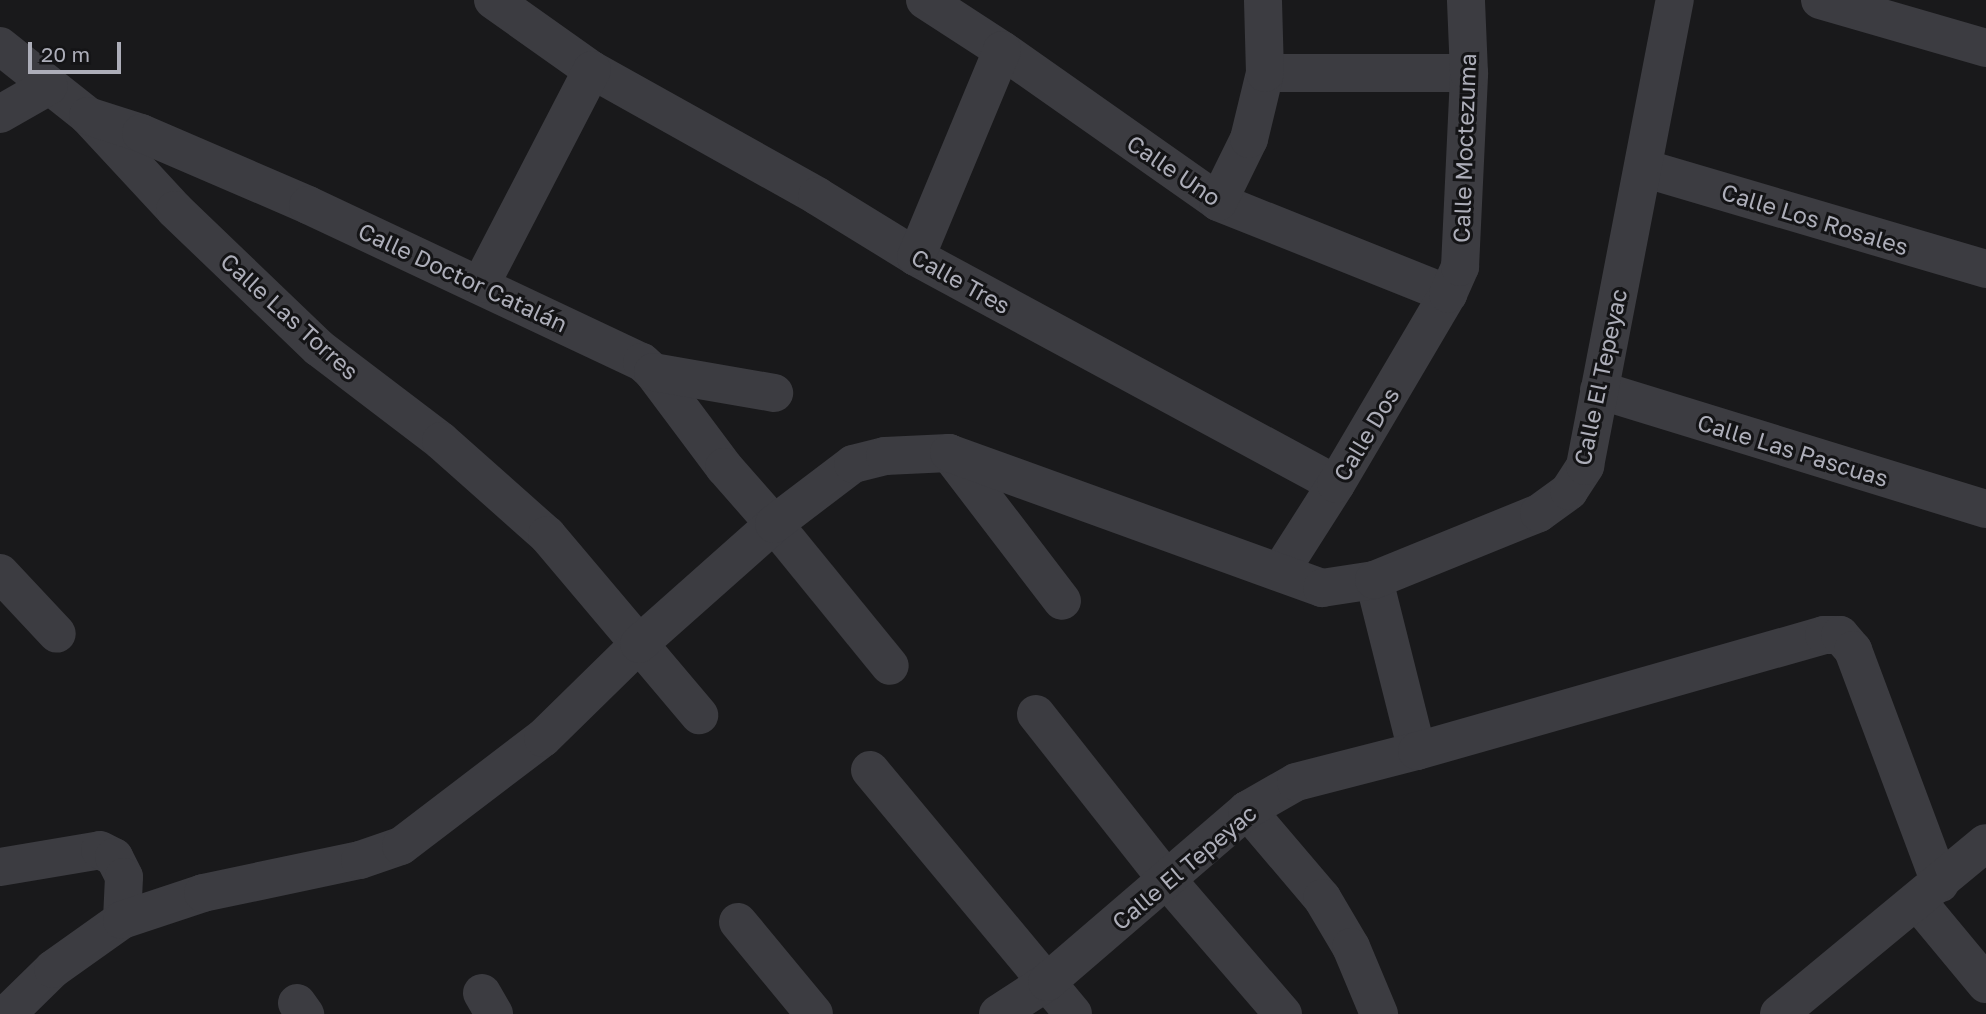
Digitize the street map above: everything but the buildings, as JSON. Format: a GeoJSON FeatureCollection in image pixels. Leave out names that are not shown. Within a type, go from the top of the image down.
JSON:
{"type":"FeatureCollection","features":[{"type":"Feature","properties":{"kind":"street","name":"Calle Tres"},"geometry":{"type":"LineString","coordinates":[[494,0],[592,70],[817,196],[916,257],[1336,484]]}},
{"type":"Feature","properties":{"kind":"street","name":"Calle Uno"},"geometry":{"type":"LineString","coordinates":[[925,0],[1002,50],[1218,202],[1448,294]]}},
{"type":"Feature","properties":{"kind":"street","name":"Calle Moctezuma"},"geometry":{"type":"LineString","coordinates":[[1448,294],[1460,267],[1469,73],[1466,0]]}},
{"type":"Feature","properties":{"kind":"street","name":"Calle El Tepeyac"},"geometry":{"type":"LineString","coordinates":[[949,453],[1322,588],[1374,580],[1539,513],[1569,491],[1585,466],[1675,0]]}},
{"type":"Feature","properties":{"kind":"street"},"geometry":{"type":"LineString","coordinates":[[1820,0],[1986,48]]}},
{"type":"Feature","properties":{"kind":"street"},"geometry":{"type":"LineString","coordinates":[[1218,202],[1249,139],[1265,73],[1256,5]]}},
{"type":"Feature","properties":{"kind":"street","name":"Calle Las Torres"},"geometry":{"type":"LineString","coordinates":[[0,46],[88,116],[175,210],[319,348],[441,441],[547,535],[699,715]]}},
{"type":"Feature","properties":{"kind":"street"},"geometry":{"type":"LineString","coordinates":[[916,257],[1002,50]]}},
{"type":"Feature","properties":{"kind":"street"},"geometry":{"type":"LineString","coordinates":[[481,284],[592,70]]}},
{"type":"Feature","properties":{"kind":"street"},"geometry":{"type":"LineString","coordinates":[[1265,73],[1469,73]]}},
{"type":"Feature","properties":{"kind":"street"},"geometry":{"type":"LineString","coordinates":[[0,114],[49,86]]}},
{"type":"Feature","properties":{"kind":"street","name":"Calle Doctor Catalán"},"geometry":{"type":"LineString","coordinates":[[88,116],[141,132],[481,284],[642,362],[653,372],[723,467],[774,524],[890,666]]}},
{"type":"Feature","properties":{"kind":"street","name":"Calle Los Rosales"},"geometry":{"type":"LineString","coordinates":[[1643,168],[1986,270]]}},
{"type":"Feature","properties":{"kind":"street","name":"Calle Dos"},"geometry":{"type":"LineString","coordinates":[[1280,572],[1336,484],[1448,294]]}},
{"type":"Feature","properties":{"kind":"street"},"geometry":{"type":"LineString","coordinates":[[653,372],[774,393]]}},
{"type":"Feature","properties":{"kind":"street","name":"Calle Las Pascuas"},"geometry":{"type":"LineString","coordinates":[[1600,390],[1986,509]]}},
{"type":"Feature","properties":{"kind":"street"},"geometry":{"type":"LineString","coordinates":[[7,1014],[53,968],[122,920],[203,893],[360,860],[401,846],[543,738],[639,644],[774,524],[853,464],[885,456],[949,453],[1062,601]]}},
{"type":"Feature","properties":{"kind":"street"},"geometry":{"type":"LineString","coordinates":[[0,573],[57,634]]}},
{"type":"Feature","properties":{"kind":"street"},"geometry":{"type":"LineString","coordinates":[[1374,580],[1417,751]]}},
{"type":"Feature","properties":{"kind":"street","name":"Calle El Tepeyac"},"geometry":{"type":"LineString","coordinates":[[998,1014],[1047,982],[1168,881],[1247,810],[1296,782],[1417,751],[1824,635],[1840,635],[1853,650],[1928,892]]}},
{"type":"Feature","properties":{"kind":"street"},"geometry":{"type":"LineString","coordinates":[[1036,714],[1168,881],[1283,1014]]}},
{"type":"Feature","properties":{"kind":"street"},"geometry":{"type":"LineString","coordinates":[[870,770],[1073,1014]]}},
{"type":"Feature","properties":{"kind":"street"},"geometry":{"type":"LineString","coordinates":[[1247,810],[1322,898],[1351,947],[1379,1014]]}},
{"type":"Feature","properties":{"kind":"street"},"geometry":{"type":"LineString","coordinates":[[1779,1014],[1986,843]]}},
{"type":"Feature","properties":{"kind":"street"},"geometry":{"type":"LineString","coordinates":[[0,867],[100,850],[114,857],[124,877],[122,920]]}},
{"type":"Feature","properties":{"kind":"street"},"geometry":{"type":"LineString","coordinates":[[1928,892],[1986,984]]}},
{"type":"Feature","properties":{"kind":"street"},"geometry":{"type":"LineString","coordinates":[[738,922],[814,1014]]}}]}
